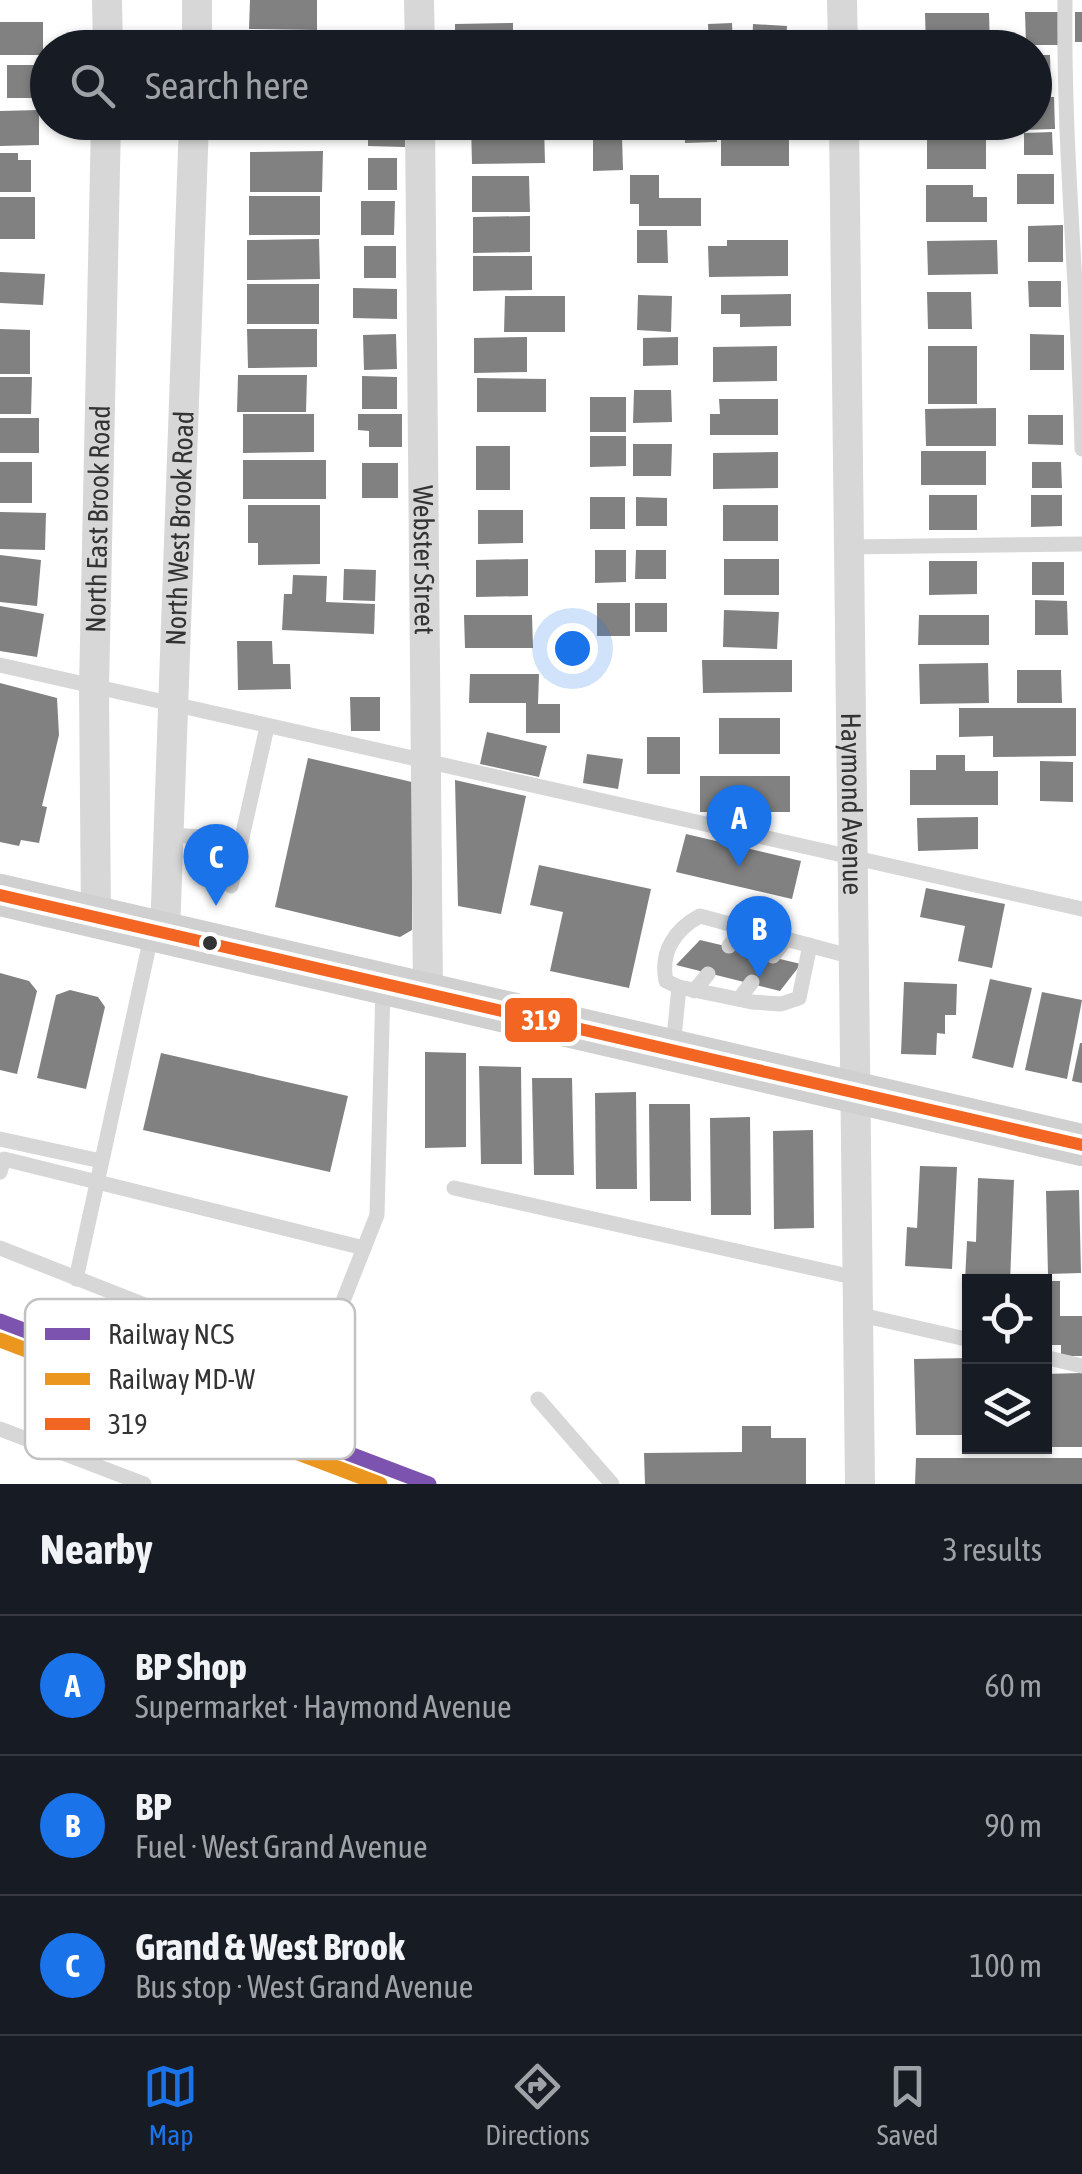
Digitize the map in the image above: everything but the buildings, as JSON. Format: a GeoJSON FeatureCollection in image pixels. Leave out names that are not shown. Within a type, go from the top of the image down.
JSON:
{"type":"FeatureCollection","features":[{"type":"Feature","properties":{"kind":"main road"},"geometry":{"type":"LineString","coordinates":[[0,895],[1082,1144]]}},
{"type":"Feature","properties":{"kind":"street"},"geometry":{"type":"LineString","coordinates":[[107,0],[108,30]]}},
{"type":"Feature","properties":{"kind":"street"},"geometry":{"type":"LineString","coordinates":[[197,0],[197,30]]}},
{"type":"Feature","properties":{"kind":"street"},"geometry":{"type":"LineString","coordinates":[[420,0],[420,30]]}},
{"type":"Feature","properties":{"kind":"street"},"geometry":{"type":"LineString","coordinates":[[842,0],[843,30]]}},
{"type":"Feature","properties":{"kind":"street","name":"North East Brook Road"},"geometry":{"type":"LineString","coordinates":[[96,917],[94,688],[106,140]]}},
{"type":"Feature","properties":{"kind":"street","name":"North West Brook Road"},"geometry":{"type":"LineString","coordinates":[[159,932],[168,835],[193,140]]}},
{"type":"Feature","properties":{"kind":"street","name":"Webster Street"},"geometry":{"type":"LineString","coordinates":[[420,140],[428,994]]}},
{"type":"Feature","properties":{"kind":"street","name":"Haymond Avenue"},"geometry":{"type":"LineString","coordinates":[[844,140],[860,1484]]}},
{"type":"Feature","properties":{"kind":"lane"},"geometry":{"type":"LineString","coordinates":[[1065,0],[1064,112],[1080,325],[1082,449]]}},
{"type":"Feature","properties":{"kind":"lane"},"geometry":{"type":"LineString","coordinates":[[848,548],[1082,544]]}},
{"type":"Feature","properties":{"kind":"lane"},"geometry":{"type":"LineString","coordinates":[[0,665],[1082,909]]}},
{"type":"Feature","properties":{"kind":"lane"},"geometry":{"type":"LineString","coordinates":[[231,886],[267,728]]}},
{"type":"Feature","properties":{"kind":"lane"},"geometry":{"type":"LineString","coordinates":[[168,835],[242,839]]}},
{"type":"Feature","properties":{"kind":"lane"},"geometry":{"type":"LineString","coordinates":[[810,945],[799,998],[781,1004],[686,989],[666,980],[662,966],[681,926],[700,916],[744,926],[853,957]]}},
{"type":"Feature","properties":{"kind":"lane"},"geometry":{"type":"LineString","coordinates":[[728,946],[744,926]]}},
{"type":"Feature","properties":{"kind":"lane"},"geometry":{"type":"LineString","coordinates":[[76,1279],[96,1182],[159,932]]}},
{"type":"Feature","properties":{"kind":"lane"},"geometry":{"type":"LineString","coordinates":[[773,956],[787,938]]}},
{"type":"Feature","properties":{"kind":"lane"},"geometry":{"type":"LineString","coordinates":[[673,1050],[686,989],[708,974]]}},
{"type":"Feature","properties":{"kind":"lane"},"geometry":{"type":"LineString","coordinates":[[738,1000],[752,982]]}},
{"type":"Feature","properties":{"kind":"lane"},"geometry":{"type":"LineString","coordinates":[[344,1299],[376,1216],[384,984]]}},
{"type":"Feature","properties":{"kind":"lane"},"geometry":{"type":"LineString","coordinates":[[0,1139],[101,1162]]}},
{"type":"Feature","properties":{"kind":"lane"},"geometry":{"type":"LineString","coordinates":[[0,1172],[4,1159],[364,1248]]}},
{"type":"Feature","properties":{"kind":"lane"},"geometry":{"type":"LineString","coordinates":[[454,1188],[857,1278]]}},
{"type":"Feature","properties":{"kind":"lane"},"geometry":{"type":"LineString","coordinates":[[0,1248],[127,1299]]}},
{"type":"Feature","properties":{"kind":"lane"},"geometry":{"type":"LineString","coordinates":[[857,1314],[962,1338]]}},
{"type":"Feature","properties":{"kind":"lane"},"geometry":{"type":"LineString","coordinates":[[1052,1359],[1082,1366]]}},
{"type":"Feature","properties":{"kind":"lane"},"geometry":{"type":"LineString","coordinates":[[538,1399],[612,1484]]}},
{"type":"Feature","properties":{"kind":"lane"},"geometry":{"type":"LineString","coordinates":[[0,1429],[25,1439]]}},
{"type":"Feature","properties":{"kind":"lane"},"geometry":{"type":"LineString","coordinates":[[79,1459],[144,1484]]}},
{"type":"Feature","properties":{"kind":"railway"},"geometry":{"type":"LineString","coordinates":[[0,1342],[25,1352]]}},
{"type":"Feature","properties":{"kind":"railway"},"geometry":{"type":"LineString","coordinates":[[305,1459],[370,1484]]}},
{"type":"Feature","properties":{"kind":"rail line","name":"NCS"},"geometry":{"type":"LineString","coordinates":[[0,1321],[25,1330]]}},
{"type":"Feature","properties":{"kind":"rail line","name":"MD-W"},"geometry":{"type":"LineString","coordinates":[[0,1340],[25,1349]]}},
{"type":"Feature","properties":{"kind":"rail line","name":"NCS"},"geometry":{"type":"LineString","coordinates":[[355,1456],[429,1484]]}},
{"type":"Feature","properties":{"kind":"rail line","name":"MD-W"},"geometry":{"type":"LineString","coordinates":[[314,1459],[380,1484]]}},
{"type":"Feature","properties":{"kind":"transit line","name":"319"},"geometry":{"type":"LineString","coordinates":[[0,895],[1082,1145]]}},
{"type":"Feature","properties":{"kind":"place","name":"BP Shop"},"geometry":{"type":"Point","coordinates":[739,867]}},
{"type":"Feature","properties":{"kind":"place","name":"Grand & West Brook"},"geometry":{"type":"Point","coordinates":[216,906]}},
{"type":"Feature","properties":{"kind":"place","name":"BP"},"geometry":{"type":"Point","coordinates":[759,978]}}]}
